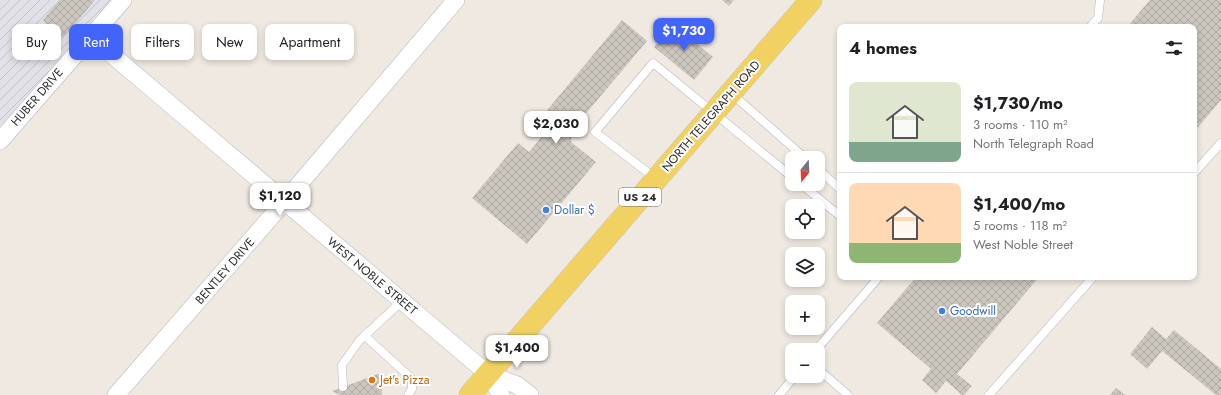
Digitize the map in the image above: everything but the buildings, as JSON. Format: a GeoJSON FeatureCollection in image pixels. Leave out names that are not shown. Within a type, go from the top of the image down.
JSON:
{"type":"FeatureCollection","features":[{"type":"Feature","properties":{"kind":"main road","name":"NORTH TELEGRAPH ROAD"},"geometry":{"type":"LineString","coordinates":[[470,395],[811,0]]}},
{"type":"Feature","properties":{"kind":"street","name":"HUBER DRIVE"},"geometry":{"type":"LineString","coordinates":[[102,24],[123,0]]}},
{"type":"Feature","properties":{"kind":"street","name":"BENTLEY DRIVE"},"geometry":{"type":"LineString","coordinates":[[116,395],[284,202],[456,0]]}},
{"type":"Feature","properties":{"kind":"street","name":"HUBER DRIVE"},"geometry":{"type":"LineString","coordinates":[[0,141],[69,60]]}},
{"type":"Feature","properties":{"kind":"street","name":"WEST NOBLE STREET"},"geometry":{"type":"LineString","coordinates":[[118,60],[488,374],[501,395]]}},
{"type":"Feature","properties":{"kind":"street","name":"WEST NOBLE STREET"},"geometry":{"type":"LineString","coordinates":[[488,374],[517,385],[530,395]]}},
{"type":"Feature","properties":{"kind":"lane"},"geometry":{"type":"LineString","coordinates":[[1093,24],[1098,18],[1100,0]]}},
{"type":"Feature","properties":{"kind":"lane"},"geometry":{"type":"LineString","coordinates":[[656,179],[595,132],[653,63],[785,171]]}},
{"type":"Feature","properties":{"kind":"lane"},"geometry":{"type":"LineString","coordinates":[[731,93],[797,151]]}},
{"type":"Feature","properties":{"kind":"lane"},"geometry":{"type":"LineString","coordinates":[[1197,170],[1221,143]]}},
{"type":"Feature","properties":{"kind":"lane"},"geometry":{"type":"LineString","coordinates":[[825,175],[837,186]]}},
{"type":"Feature","properties":{"kind":"lane"},"geometry":{"type":"LineString","coordinates":[[810,191],[837,214]]}},
{"type":"Feature","properties":{"kind":"lane"},"geometry":{"type":"LineString","coordinates":[[822,343],[876,280]]}},
{"type":"Feature","properties":{"kind":"lane"},"geometry":{"type":"LineString","coordinates":[[989,395],[1090,280]]}},
{"type":"Feature","properties":{"kind":"lane"},"geometry":{"type":"LineString","coordinates":[[342,387],[342,365],[359,341],[402,301]]}},
{"type":"Feature","properties":{"kind":"lane"},"geometry":{"type":"LineString","coordinates":[[365,336],[412,379],[410,392]]}},
{"type":"Feature","properties":{"kind":"lane"},"geometry":{"type":"LineString","coordinates":[[825,374],[848,395]]}},
{"type":"Feature","properties":{"kind":"lane"},"geometry":{"type":"LineString","coordinates":[[779,395],[789,383]]}},
{"type":"Feature","properties":{"kind":"shaded area"},"geometry":{"type":"Polygon","coordinates":[[[0,0],[123,0],[102,24],[69,24],[69,60],[71,60],[0,141],[0,0]]]}},
{"type":"Feature","properties":{"kind":"place","name":"Dollar $"},"geometry":{"type":"Point","coordinates":[546,210]}},
{"type":"Feature","properties":{"kind":"place","name":"Goodwill"},"geometry":{"type":"Point","coordinates":[942,311]}},
{"type":"Feature","properties":{"kind":"place","name":"Jet's Pizza"},"geometry":{"type":"Point","coordinates":[372,380]}}]}
